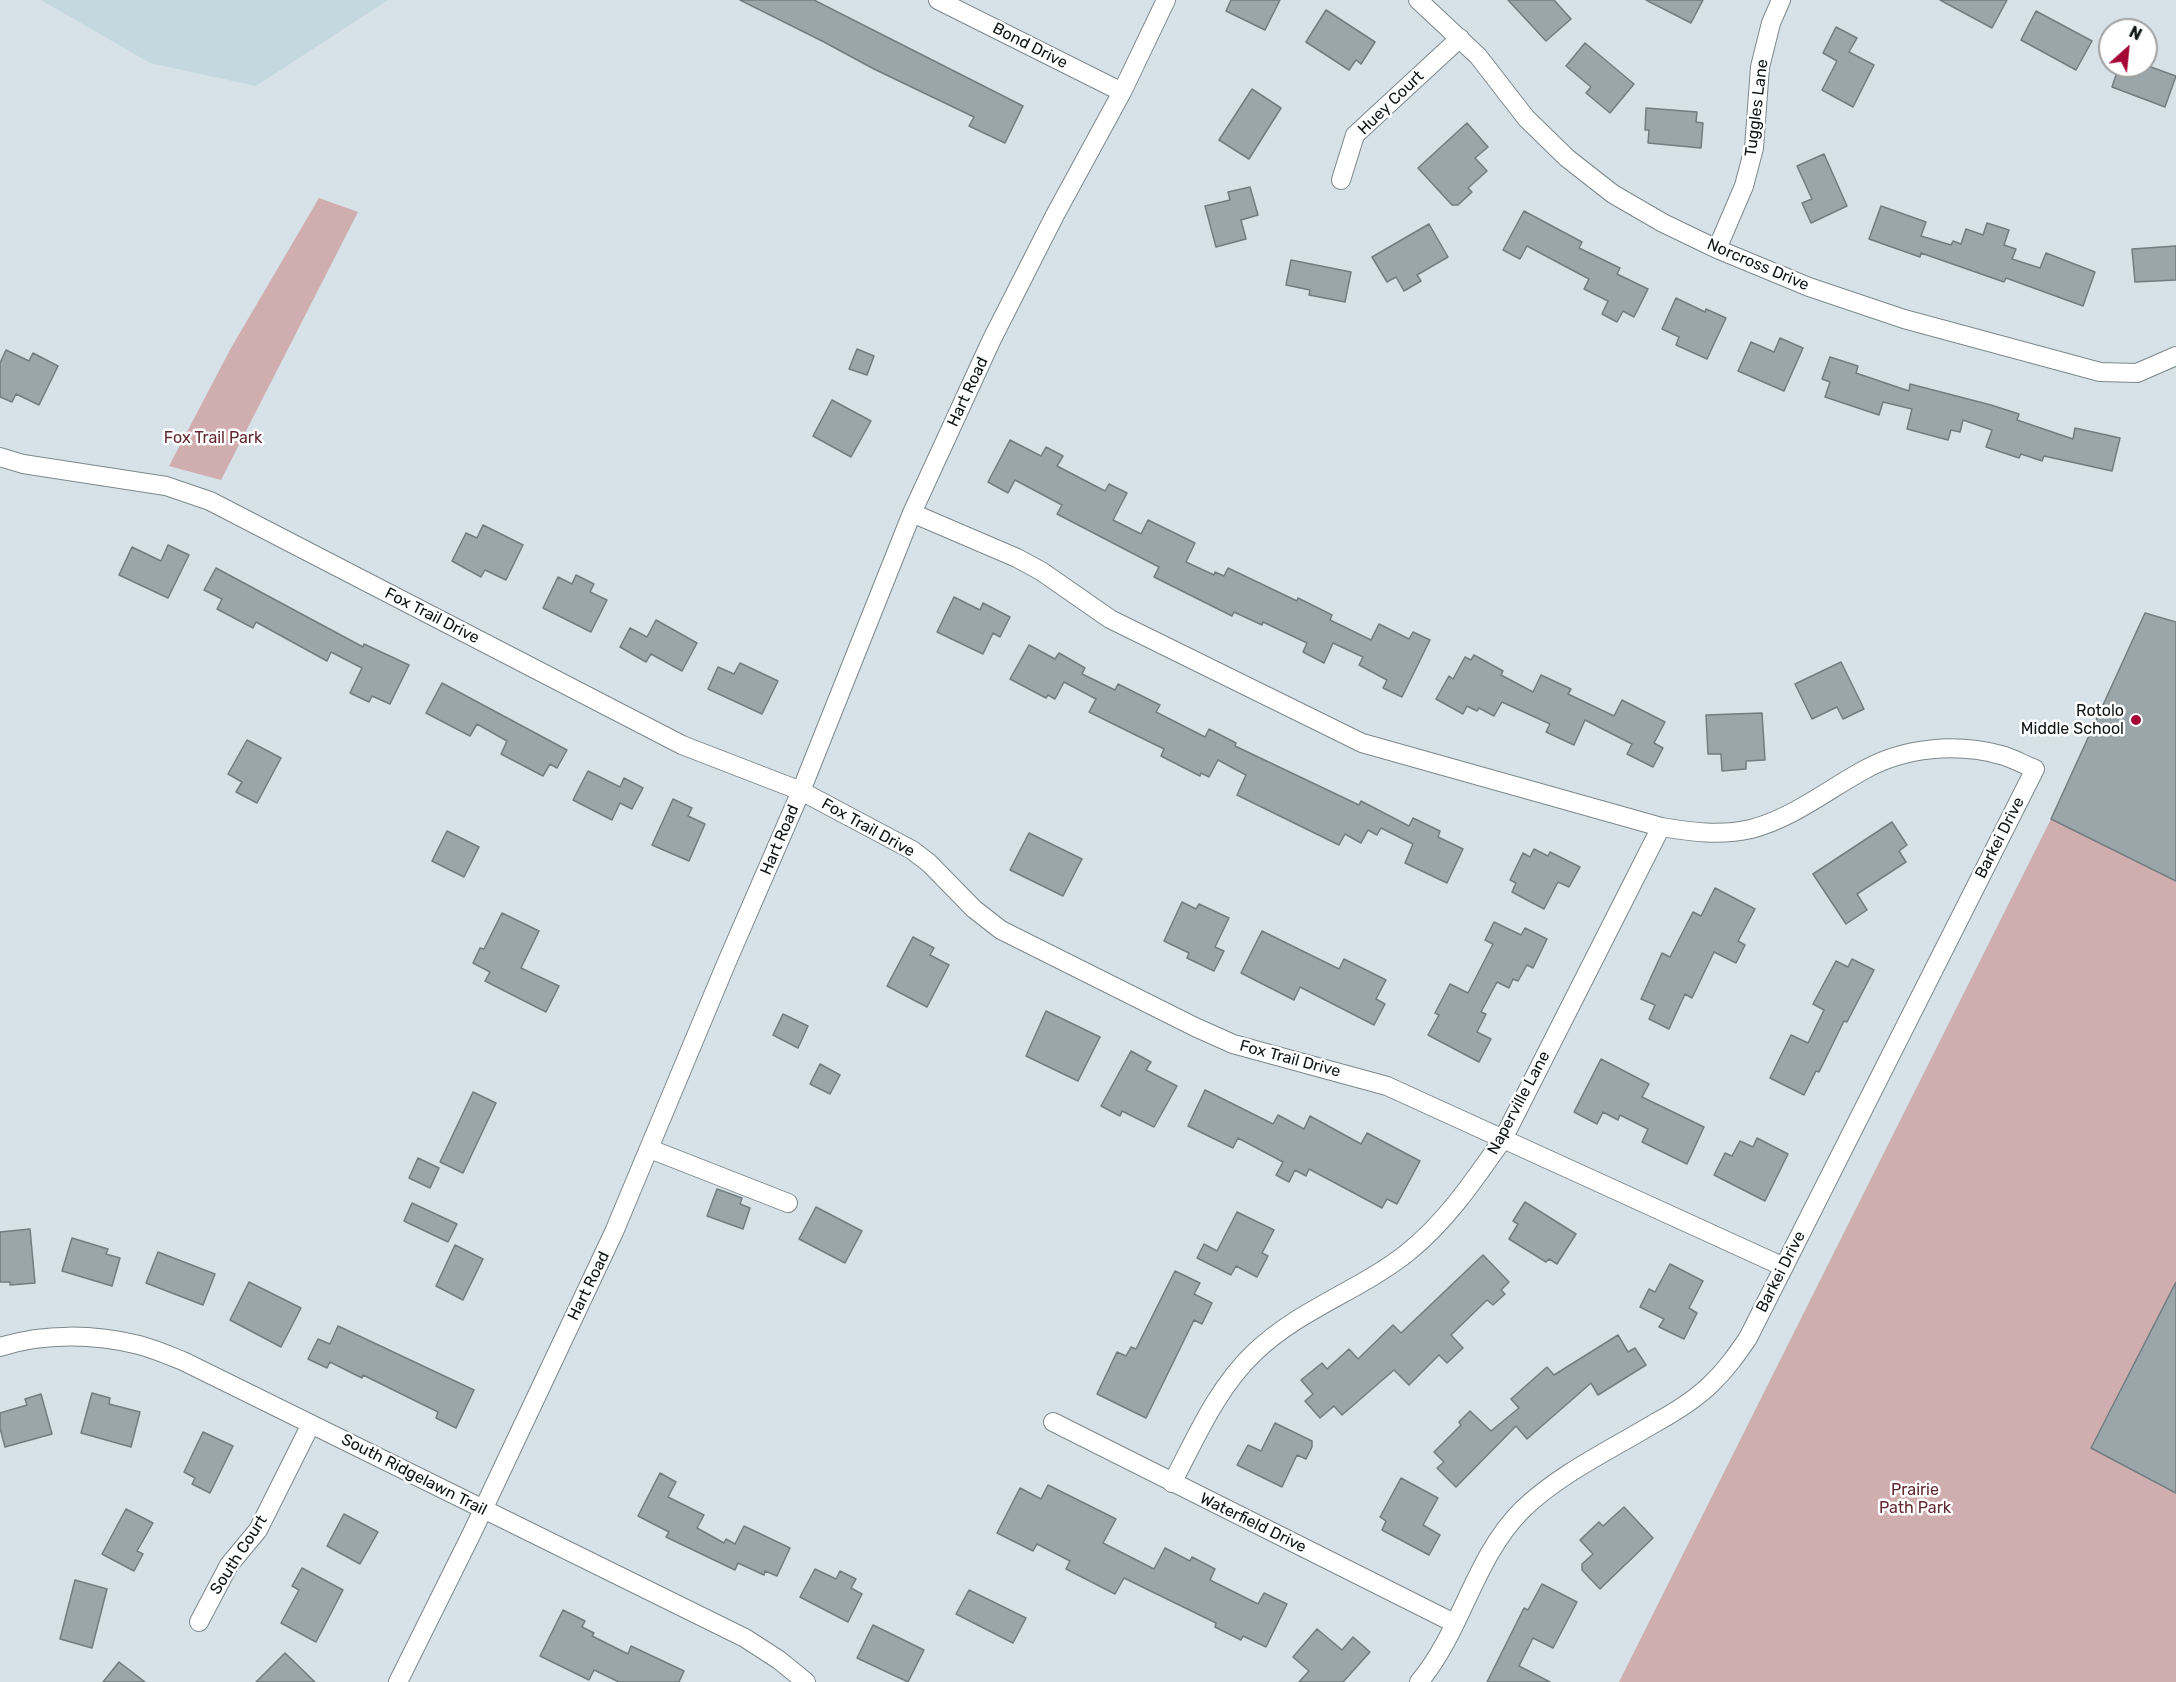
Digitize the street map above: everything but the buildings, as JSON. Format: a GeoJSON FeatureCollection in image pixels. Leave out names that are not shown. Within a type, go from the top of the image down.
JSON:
{"type":"FeatureCollection","features":[{"type":"Feature","properties":{"kind":"street","name":"Bond Drive"},"geometry":{"type":"LineString","coordinates":[[938,0],[1122,92]]}},
{"type":"Feature","properties":{"kind":"street","name":"Hart Road"},"geometry":{"type":"LineString","coordinates":[[398,1682],[614,1233],[719,980],[801,791],[912,513],[992,339],[1055,215],[1122,92],[1166,0]]}},
{"type":"Feature","properties":{"kind":"street","name":"Norcross Drive"},"geometry":{"type":"LineString","coordinates":[[1418,0],[1478,56],[1526,118],[1567,158],[1613,194],[1663,223],[1717,249],[1809,287],[1904,319],[2100,372],[2137,373],[2176,356]]}},
{"type":"Feature","properties":{"kind":"street","name":"Tuggles Lane"},"geometry":{"type":"LineString","coordinates":[[1717,249],[1744,186],[1754,148],[1760,67],[1771,23],[1781,0]]}},
{"type":"Feature","properties":{"kind":"street","name":"Huey Court"},"geometry":{"type":"LineString","coordinates":[[1341,180],[1355,135],[1460,38]]}},
{"type":"Feature","properties":{"kind":"street","name":"Fox Trail Drive"},"geometry":{"type":"LineString","coordinates":[[0,457],[23,464],[166,486],[210,501],[682,745],[801,791],[912,850],[929,863],[974,909],[1001,930],[1185,1022],[1233,1044],[1387,1086],[1784,1267]]}},
{"type":"Feature","properties":{"kind":"street"},"geometry":{"type":"LineString","coordinates":[[912,513],[1017,558],[1110,619],[1362,743],[1660,827]]}},
{"type":"Feature","properties":{"kind":"street","name":"Barkei Drive"},"geometry":{"type":"LineString","coordinates":[[1419,1682],[1430,1669],[1498,1541],[1520,1512],[1539,1494],[1687,1404],[1711,1385],[1731,1363],[1748,1338],[2035,770],[2003,755],[1972,749],[1940,748],[1909,752],[1865,769],[1806,805],[1752,828],[1727,833],[1702,834],[1660,827]]}},
{"type":"Feature","properties":{"kind":"street","name":"Naperville Lane"},"geometry":{"type":"LineString","coordinates":[[1172,1483],[1221,1391],[1237,1370],[1276,1335],[1407,1254],[1442,1221],[1474,1180],[1503,1139],[1660,827]]}},
{"type":"Feature","properties":{"kind":"street"},"geometry":{"type":"LineString","coordinates":[[650,1149],[788,1203]]}},
{"type":"Feature","properties":{"kind":"street","name":"South Ridgelawn Trail"},"geometry":{"type":"LineString","coordinates":[[0,1347],[17,1341],[60,1336],[100,1338],[140,1345],[183,1361],[745,1638],[779,1660],[806,1682]]}},
{"type":"Feature","properties":{"kind":"street","name":"Waterfield Drive"},"geometry":{"type":"LineString","coordinates":[[1053,1422],[1454,1623]]}},
{"type":"Feature","properties":{"kind":"street","name":"South Court"},"geometry":{"type":"LineString","coordinates":[[199,1622],[229,1565],[258,1530],[311,1424]]}},
{"type":"Feature","properties":{"kind":"shaded area"},"geometry":{"type":"Polygon","coordinates":[[[41,0],[388,0],[256,86],[150,63],[41,0]]]}},
{"type":"Feature","properties":{"kind":"green space","name":"Fox Trail Park"},"geometry":{"type":"Polygon","coordinates":[[[319,198],[358,212],[221,480],[169,466],[231,348],[319,198]]]}},
{"type":"Feature","properties":{"kind":"green space","name":"Prairie Path Park"},"geometry":{"type":"Polygon","coordinates":[[[2051,819],[2176,881],[2176,1282],[2091,1447],[2176,1493],[2176,1682],[1619,1682],[2051,819]]]}},
{"type":"Feature","properties":{"kind":"place","name":"Rotolo Middle School"},"geometry":{"type":"Point","coordinates":[2136,720]}}]}
